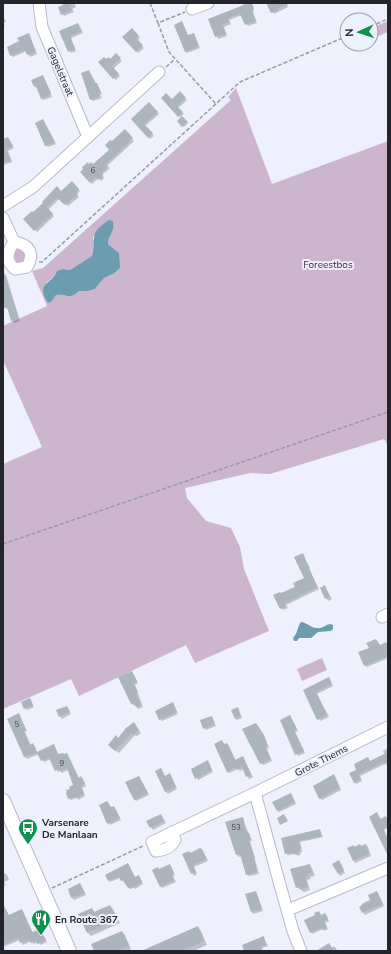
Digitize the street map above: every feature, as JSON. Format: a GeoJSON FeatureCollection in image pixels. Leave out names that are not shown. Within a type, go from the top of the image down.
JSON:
{"type":"FeatureCollection","features":[{"type":"Feature","properties":{"kind":"main road"},"geometry":{"type":"LineString","coordinates":[[3,801],[67,950]]}},
{"type":"Feature","properties":{"kind":"street","name":"Gagelstraat"},"geometry":{"type":"LineString","coordinates":[[39,3],[42,27],[88,137]]}},
{"type":"Feature","properties":{"kind":"street"},"geometry":{"type":"LineString","coordinates":[[192,9],[208,3]]}},
{"type":"Feature","properties":{"kind":"street"},"geometry":{"type":"LineString","coordinates":[[3,206],[33,187],[159,72]]}},
{"type":"Feature","properties":{"kind":"street"},"geometry":{"type":"LineString","coordinates":[[3,218],[14,242]]}},
{"type":"Feature","properties":{"kind":"street"},"geometry":{"type":"LineString","coordinates":[[14,242],[21,243],[27,248],[30,254],[29,262],[26,267],[21,269],[15,269],[8,260],[7,254],[14,242]]}},
{"type":"Feature","properties":{"kind":"street","name":"Grote Thems"},"geometry":{"type":"LineString","coordinates":[[152,842],[388,727]]}},
{"type":"Feature","properties":{"kind":"street"},"geometry":{"type":"LineString","coordinates":[[255,793],[293,931],[301,951]]}},
{"type":"Feature","properties":{"kind":"street"},"geometry":{"type":"LineString","coordinates":[[288,910],[388,868]]}},
{"type":"Feature","properties":{"kind":"path"},"geometry":{"type":"LineString","coordinates":[[150,3],[169,52],[216,104]]}},
{"type":"Feature","properties":{"kind":"path"},"geometry":{"type":"LineString","coordinates":[[158,23],[192,9]]}},
{"type":"Feature","properties":{"kind":"path"},"geometry":{"type":"LineString","coordinates":[[29,262],[42,262],[240,82],[339,39]]}},
{"type":"Feature","properties":{"kind":"path"},"geometry":{"type":"LineString","coordinates":[[159,72],[175,59]]}},
{"type":"Feature","properties":{"kind":"path"},"geometry":{"type":"LineString","coordinates":[[3,544],[388,412]]}},
{"type":"Feature","properties":{"kind":"path"},"geometry":{"type":"LineString","coordinates":[[43,892],[152,842]]}},
{"type":"Feature","properties":{"kind":"green space"},"geometry":{"type":"Polygon","coordinates":[[[388,21],[388,32],[379,36],[379,25],[388,21]]]}},
{"type":"Feature","properties":{"kind":"green space","name":"Foreestbos"},"geometry":{"type":"Polygon","coordinates":[[[236,88],[272,184],[388,141],[388,446],[384,439],[270,474],[250,473],[185,488],[187,498],[206,521],[231,528],[240,547],[244,569],[269,631],[195,663],[186,645],[79,696],[71,679],[3,709],[3,464],[42,447],[3,360],[3,326],[47,306],[32,271],[43,268],[231,100],[228,97],[236,88]],[[112,221],[93,237],[94,242],[92,256],[70,270],[63,269],[47,282],[43,292],[52,301],[56,295],[73,296],[79,291],[95,289],[104,278],[113,274],[119,253],[108,244],[113,225],[112,221]]]}},
{"type":"Feature","properties":{"kind":"green space"},"geometry":{"type":"Polygon","coordinates":[[[17,248],[24,249],[27,262],[14,264],[11,252],[17,248]]]}},
{"type":"Feature","properties":{"kind":"green space"},"geometry":{"type":"Polygon","coordinates":[[[322,658],[327,670],[302,681],[297,669],[322,658]]]}},
{"type":"Feature","properties":{"kind":"water"},"geometry":{"type":"Polygon","coordinates":[[[109,220],[113,221],[113,225],[108,244],[119,253],[120,268],[113,274],[104,278],[95,289],[79,291],[73,296],[56,295],[52,301],[48,303],[43,291],[46,284],[57,271],[63,269],[70,270],[92,256],[94,235],[102,225],[109,220]]]}},
{"type":"Feature","properties":{"kind":"water"},"geometry":{"type":"Polygon","coordinates":[[[301,622],[315,628],[330,624],[333,625],[333,629],[331,631],[318,632],[311,638],[299,638],[297,641],[294,641],[293,638],[301,622]]]}},
{"type":"Feature","properties":{"kind":"building"},"geometry":{"type":"Polygon","coordinates":[[[62,3],[69,3],[72,10],[61,15],[58,7],[63,5],[62,3]]]}},
{"type":"Feature","properties":{"kind":"building"},"geometry":{"type":"Polygon","coordinates":[[[243,3],[252,3],[254,9],[252,10],[256,21],[245,25],[240,14],[228,18],[229,22],[222,25],[226,34],[215,37],[208,19],[244,5],[243,3]]]}},
{"type":"Feature","properties":{"kind":"building"},"geometry":{"type":"Polygon","coordinates":[[[266,3],[291,3],[277,9],[278,11],[271,13],[266,3]]]}},
{"type":"Feature","properties":{"kind":"building"},"geometry":{"type":"Polygon","coordinates":[[[182,21],[188,35],[194,33],[199,46],[185,52],[174,25],[182,21]]]}},
{"type":"Feature","properties":{"kind":"building"},"geometry":{"type":"Polygon","coordinates":[[[78,23],[82,31],[70,36],[75,49],[68,52],[59,31],[78,23]]]}},
{"type":"Feature","properties":{"kind":"building"},"geometry":{"type":"Polygon","coordinates":[[[132,28],[139,36],[136,38],[143,45],[136,52],[122,37],[132,28]]]}},
{"type":"Feature","properties":{"kind":"building"},"geometry":{"type":"Polygon","coordinates":[[[29,33],[36,52],[27,55],[25,50],[10,56],[7,47],[19,41],[17,38],[29,33]]]}},
{"type":"Feature","properties":{"kind":"building"},"geometry":{"type":"Polygon","coordinates":[[[116,53],[121,58],[112,66],[119,74],[113,79],[98,62],[104,57],[106,59],[109,57],[110,59],[116,53]]]}},
{"type":"Feature","properties":{"kind":"building"},"geometry":{"type":"Polygon","coordinates":[[[89,70],[101,92],[99,93],[100,96],[90,100],[81,73],[89,70]]]}},
{"type":"Feature","properties":{"kind":"building"},"geometry":{"type":"Polygon","coordinates":[[[43,75],[51,93],[50,95],[41,99],[36,86],[34,87],[31,80],[43,75]]]}},
{"type":"Feature","properties":{"kind":"building"},"geometry":{"type":"Polygon","coordinates":[[[180,91],[186,98],[177,106],[183,112],[178,117],[161,98],[166,93],[172,99],[180,91]]]}},
{"type":"Feature","properties":{"kind":"building"},"geometry":{"type":"Polygon","coordinates":[[[149,102],[158,112],[144,124],[153,133],[148,138],[131,119],[149,102]]]}},
{"type":"Feature","properties":{"kind":"building"},"geometry":{"type":"Polygon","coordinates":[[[182,116],[188,122],[182,127],[177,121],[182,116]]]}},
{"type":"Feature","properties":{"kind":"building"},"geometry":{"type":"Polygon","coordinates":[[[43,119],[55,142],[45,146],[35,123],[43,119]]]}},
{"type":"Feature","properties":{"kind":"building"},"geometry":{"type":"Polygon","coordinates":[[[125,129],[133,138],[106,164],[108,166],[101,173],[103,175],[99,180],[96,177],[90,183],[80,172],[83,169],[82,167],[88,162],[89,164],[91,162],[93,164],[109,150],[105,145],[110,140],[112,141],[125,129]]]}},
{"type":"Feature","properties":{"kind":"building"},"geometry":{"type":"Polygon","coordinates":[[[8,137],[13,146],[6,149],[11,160],[3,163],[3,139],[8,137]]]}},
{"type":"Feature","properties":{"kind":"building"},"geometry":{"type":"Polygon","coordinates":[[[72,181],[79,189],[76,192],[78,194],[65,205],[57,198],[47,207],[53,214],[34,231],[23,219],[43,203],[42,202],[57,186],[61,191],[72,181]]]}},
{"type":"Feature","properties":{"kind":"building"},"geometry":{"type":"Polygon","coordinates":[[[3,272],[19,319],[11,321],[7,307],[3,308],[3,272]]]}},
{"type":"Feature","properties":{"kind":"building"},"geometry":{"type":"Polygon","coordinates":[[[303,553],[317,587],[285,603],[286,606],[280,609],[273,595],[295,587],[293,583],[304,578],[294,557],[303,553]]]}},
{"type":"Feature","properties":{"kind":"building"},"geometry":{"type":"Polygon","coordinates":[[[325,585],[330,597],[325,599],[320,588],[325,585]]]}},
{"type":"Feature","properties":{"kind":"building"},"geometry":{"type":"Polygon","coordinates":[[[376,639],[380,645],[386,642],[388,647],[388,656],[364,666],[358,652],[369,648],[366,643],[376,639]]]}},
{"type":"Feature","properties":{"kind":"building"},"geometry":{"type":"Polygon","coordinates":[[[132,671],[137,681],[133,683],[138,692],[136,693],[141,705],[136,707],[133,703],[131,704],[118,677],[132,671]]]}},
{"type":"Feature","properties":{"kind":"building"},"geometry":{"type":"Polygon","coordinates":[[[329,677],[332,684],[316,692],[327,715],[317,720],[303,690],[329,677]]]}},
{"type":"Feature","properties":{"kind":"building"},"geometry":{"type":"Polygon","coordinates":[[[30,698],[33,705],[24,709],[21,702],[30,698]]]}},
{"type":"Feature","properties":{"kind":"building"},"geometry":{"type":"Polygon","coordinates":[[[173,702],[177,712],[159,720],[155,711],[173,702]]]}},
{"type":"Feature","properties":{"kind":"building"},"geometry":{"type":"Polygon","coordinates":[[[67,706],[70,712],[59,717],[56,710],[67,706]]]}},
{"type":"Feature","properties":{"kind":"building"},"geometry":{"type":"Polygon","coordinates":[[[238,707],[241,716],[235,719],[231,710],[238,707]]]}},
{"type":"Feature","properties":{"kind":"building"},"geometry":{"type":"Polygon","coordinates":[[[19,713],[30,745],[33,743],[37,752],[54,744],[58,754],[67,753],[79,778],[81,776],[85,784],[81,786],[84,794],[76,798],[68,799],[66,790],[70,789],[69,787],[73,785],[67,768],[55,771],[49,758],[41,761],[37,753],[24,757],[7,719],[19,713]]]}},
{"type":"Feature","properties":{"kind":"building"},"geometry":{"type":"Polygon","coordinates":[[[290,715],[297,729],[294,730],[304,751],[295,755],[280,720],[290,715]]]}},
{"type":"Feature","properties":{"kind":"building"},"geometry":{"type":"Polygon","coordinates":[[[212,716],[215,724],[203,729],[200,720],[212,716]]]}},
{"type":"Feature","properties":{"kind":"building"},"geometry":{"type":"Polygon","coordinates":[[[134,722],[139,730],[134,734],[132,733],[115,751],[108,745],[116,735],[118,738],[126,728],[134,722]]]}},
{"type":"Feature","properties":{"kind":"building"},"geometry":{"type":"Polygon","coordinates":[[[256,723],[264,735],[268,746],[265,747],[271,759],[260,764],[242,729],[256,723]]]}},
{"type":"Feature","properties":{"kind":"building"},"geometry":{"type":"Polygon","coordinates":[[[222,740],[224,744],[227,743],[235,760],[243,756],[251,775],[246,777],[242,767],[237,770],[236,767],[227,772],[214,744],[222,740]]]}},
{"type":"Feature","properties":{"kind":"building"},"geometry":{"type":"Polygon","coordinates":[[[388,752],[388,761],[359,774],[361,779],[354,783],[349,773],[356,770],[354,764],[368,757],[370,761],[388,752]]]}},
{"type":"Feature","properties":{"kind":"building"},"geometry":{"type":"Polygon","coordinates":[[[208,760],[212,770],[195,779],[191,769],[208,760]]]}},
{"type":"Feature","properties":{"kind":"building"},"geometry":{"type":"Polygon","coordinates":[[[161,768],[165,776],[170,773],[176,787],[165,792],[155,771],[161,768]]]}},
{"type":"Feature","properties":{"kind":"building"},"geometry":{"type":"Polygon","coordinates":[[[334,774],[340,788],[319,799],[313,786],[334,774]]]}},
{"type":"Feature","properties":{"kind":"building"},"geometry":{"type":"Polygon","coordinates":[[[139,776],[148,793],[134,800],[125,782],[139,776]]]}},
{"type":"Feature","properties":{"kind":"building"},"geometry":{"type":"Polygon","coordinates":[[[291,793],[295,802],[277,811],[272,802],[291,793]]]}},
{"type":"Feature","properties":{"kind":"building"},"geometry":{"type":"Polygon","coordinates":[[[107,801],[111,807],[114,806],[120,818],[107,824],[99,805],[107,801]]]}},
{"type":"Feature","properties":{"kind":"building"},"geometry":{"type":"Polygon","coordinates":[[[377,812],[380,819],[386,816],[388,822],[388,826],[383,828],[388,840],[388,856],[369,817],[377,812]]]}},
{"type":"Feature","properties":{"kind":"building"},"geometry":{"type":"Polygon","coordinates":[[[161,814],[164,821],[150,828],[146,821],[161,814]]]}},
{"type":"Feature","properties":{"kind":"building"},"geometry":{"type":"Polygon","coordinates":[[[284,814],[288,821],[280,825],[277,818],[284,814]]]}},
{"type":"Feature","properties":{"kind":"building"},"geometry":{"type":"Polygon","coordinates":[[[243,817],[247,833],[249,833],[251,839],[249,840],[255,858],[257,872],[246,875],[240,854],[236,855],[225,822],[243,817]]]}},
{"type":"Feature","properties":{"kind":"building"},"geometry":{"type":"Polygon","coordinates":[[[320,829],[322,836],[299,841],[301,849],[297,855],[292,853],[285,854],[281,838],[320,829]]]}},
{"type":"Feature","properties":{"kind":"building"},"geometry":{"type":"Polygon","coordinates":[[[360,844],[361,846],[366,844],[369,854],[353,861],[347,848],[360,844]]]}},
{"type":"Feature","properties":{"kind":"building"},"geometry":{"type":"Polygon","coordinates":[[[200,848],[207,859],[193,865],[196,872],[191,874],[182,854],[189,851],[190,853],[200,848]]]}},
{"type":"Feature","properties":{"kind":"building"},"geometry":{"type":"Polygon","coordinates":[[[339,860],[344,871],[338,874],[332,864],[339,860]]]}},
{"type":"Feature","properties":{"kind":"building"},"geometry":{"type":"Polygon","coordinates":[[[128,863],[135,877],[139,875],[142,882],[128,888],[119,877],[108,881],[105,875],[128,863]]]}},
{"type":"Feature","properties":{"kind":"building"},"geometry":{"type":"Polygon","coordinates":[[[170,864],[174,873],[172,874],[174,880],[160,887],[152,870],[158,867],[159,869],[170,864]]]}},
{"type":"Feature","properties":{"kind":"building"},"geometry":{"type":"Polygon","coordinates":[[[310,864],[312,873],[307,874],[308,876],[305,877],[308,887],[300,889],[299,887],[296,888],[290,869],[310,864]]]}},
{"type":"Feature","properties":{"kind":"building"},"geometry":{"type":"Polygon","coordinates":[[[80,883],[85,893],[71,898],[68,889],[80,883]]]}},
{"type":"Feature","properties":{"kind":"building"},"geometry":{"type":"Polygon","coordinates":[[[256,891],[262,909],[251,912],[245,894],[256,891]]]}},
{"type":"Feature","properties":{"kind":"building"},"geometry":{"type":"Polygon","coordinates":[[[377,891],[383,904],[362,913],[359,907],[370,900],[368,895],[377,891]]]}},
{"type":"Feature","properties":{"kind":"building"},"geometry":{"type":"Polygon","coordinates":[[[3,904],[9,915],[22,909],[32,932],[40,929],[46,940],[37,944],[36,941],[31,943],[29,940],[20,943],[18,938],[3,945],[3,904]]]}},
{"type":"Feature","properties":{"kind":"building"},"geometry":{"type":"Polygon","coordinates":[[[110,905],[117,920],[87,933],[78,914],[92,908],[94,912],[110,905]]]}},
{"type":"Feature","properties":{"kind":"building"},"geometry":{"type":"Polygon","coordinates":[[[319,911],[321,915],[325,913],[328,919],[324,921],[327,927],[310,933],[304,920],[315,915],[314,913],[319,911]]]}},
{"type":"Feature","properties":{"kind":"building"},"geometry":{"type":"Polygon","coordinates":[[[198,926],[204,941],[182,951],[141,951],[198,926]]]}},
{"type":"Feature","properties":{"kind":"building"},"geometry":{"type":"Polygon","coordinates":[[[122,931],[129,946],[117,951],[94,951],[91,944],[122,931]]]}},
{"type":"Feature","properties":{"kind":"building"},"geometry":{"type":"Polygon","coordinates":[[[264,936],[266,945],[261,946],[262,949],[256,951],[244,951],[242,945],[264,936]]]}},
{"type":"Feature","properties":{"kind":"building"},"geometry":{"type":"Polygon","coordinates":[[[329,943],[334,951],[316,951],[329,943]]]}},
{"type":"Feature","properties":{"kind":"place","name":"Varsenare De Manlaan"},"geometry":{"type":"Point","coordinates":[28,845]}},
{"type":"Feature","properties":{"kind":"place","name":"En Route 367"},"geometry":{"type":"Point","coordinates":[41,936]}}]}
